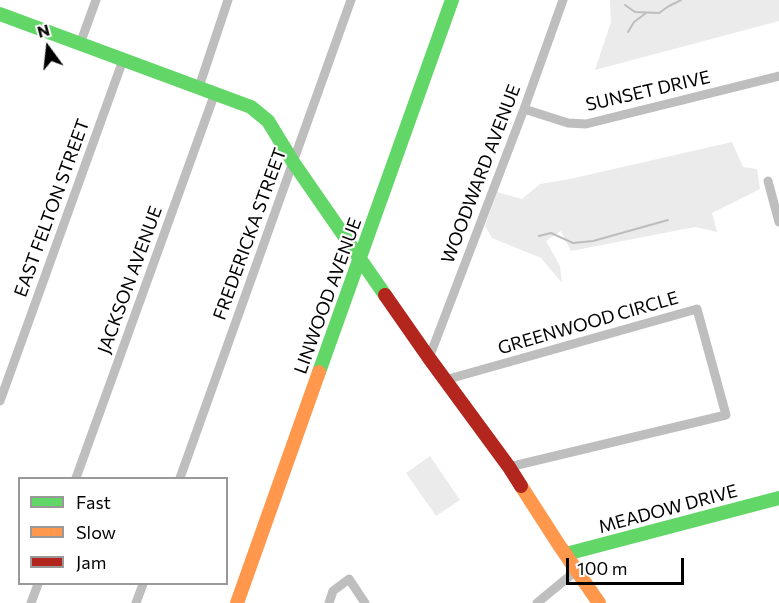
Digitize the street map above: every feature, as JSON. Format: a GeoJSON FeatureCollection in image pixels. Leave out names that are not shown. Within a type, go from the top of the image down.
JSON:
{"type":"FeatureCollection","features":[{"type":"Feature","properties":{"kind":"street"},"geometry":{"type":"LineString","coordinates":[[80,44],[96,0]]}},
{"type":"Feature","properties":{"kind":"street"},"geometry":{"type":"LineString","coordinates":[[199,87],[228,0]]}},
{"type":"Feature","properties":{"kind":"street","name":"FREDERICKA STREET"},"geometry":{"type":"LineString","coordinates":[[180,477],[351,0]]}},
{"type":"Feature","properties":{"kind":"street","name":"LINWOOD AVENUE"},"geometry":{"type":"LineString","coordinates":[[237,603],[452,0]]}},
{"type":"Feature","properties":{"kind":"street","name":"WOODWARD AVENUE"},"geometry":{"type":"LineString","coordinates":[[429,358],[563,0]]}},
{"type":"Feature","properties":{"kind":"street"},"geometry":{"type":"LineString","coordinates":[[0,15],[251,107],[268,121],[293,162],[445,381],[509,467],[599,603]]}},
{"type":"Feature","properties":{"kind":"street","name":"EAST FELTON STREET"},"geometry":{"type":"LineString","coordinates":[[0,401],[123,60]]}},
{"type":"Feature","properties":{"kind":"street","name":"SUNSET DRIVE"},"geometry":{"type":"LineString","coordinates":[[524,109],[568,123],[586,124],[779,76]]}},
{"type":"Feature","properties":{"kind":"street","name":"JACKSON AVENUE"},"geometry":{"type":"LineString","coordinates":[[76,477],[215,93]]}},
{"type":"Feature","properties":{"kind":"street"},"geometry":{"type":"LineString","coordinates":[[768,181],[779,222]]}},
{"type":"Feature","properties":{"kind":"street","name":"GREENWOOD CIRCLE"},"geometry":{"type":"LineString","coordinates":[[445,381],[697,309],[726,415],[509,467]]}},
{"type":"Feature","properties":{"kind":"street","name":"MEADOW DRIVE"},"geometry":{"type":"LineString","coordinates":[[566,554],[779,498]]}},
{"type":"Feature","properties":{"kind":"street"},"geometry":{"type":"LineString","coordinates":[[537,603],[577,570]]}},
{"type":"Feature","properties":{"kind":"street"},"geometry":{"type":"LineString","coordinates":[[329,603],[333,591],[349,579],[365,603]]}},
{"type":"Feature","properties":{"kind":"street"},"geometry":{"type":"LineString","coordinates":[[31,603],[38,585]]}},
{"type":"Feature","properties":{"kind":"street"},"geometry":{"type":"LineString","coordinates":[[136,603],[142,585]]}},
{"type":"Feature","properties":{"kind":"shaded area"},"geometry":{"type":"Polygon","coordinates":[[[610,0],[779,0],[779,21],[595,70],[611,22],[610,0]]]}},
{"type":"Feature","properties":{"kind":"shaded area"},"geometry":{"type":"Polygon","coordinates":[[[732,142],[743,167],[757,169],[760,189],[712,213],[717,232],[695,227],[571,251],[561,231],[546,241],[560,266],[562,283],[541,258],[492,238],[485,226],[497,192],[522,199],[540,184],[732,142]]]}},
{"type":"Feature","properties":{"kind":"shaded area"},"geometry":{"type":"Polygon","coordinates":[[[430,456],[460,500],[436,516],[406,473],[430,456]]]}},
{"type":"Feature","properties":{"kind":"waterway"},"geometry":{"type":"LineString","coordinates":[[625,5],[635,12],[659,13],[681,0]]}},
{"type":"Feature","properties":{"kind":"waterway"},"geometry":{"type":"LineString","coordinates":[[628,32],[634,22],[646,13]]}},
{"type":"Feature","properties":{"kind":"waterway"},"geometry":{"type":"LineString","coordinates":[[539,236],[551,233],[573,243],[593,241],[668,220]]}},
{"type":"Feature","properties":{"kind":"traffic: fast"},"geometry":{"type":"LineString","coordinates":[[319,372],[452,0]]}},
{"type":"Feature","properties":{"kind":"traffic: fast"},"geometry":{"type":"LineString","coordinates":[[0,14],[251,107],[268,121],[293,162],[385,295]]}},
{"type":"Feature","properties":{"kind":"traffic: fast"},"geometry":{"type":"LineString","coordinates":[[566,554],[779,498]]}},
{"type":"Feature","properties":{"kind":"traffic: slow"},"geometry":{"type":"LineString","coordinates":[[237,603],[319,372]]}},
{"type":"Feature","properties":{"kind":"traffic: slow"},"geometry":{"type":"LineString","coordinates":[[521,486],[599,603]]}},
{"type":"Feature","properties":{"kind":"traffic: jam"},"geometry":{"type":"LineString","coordinates":[[385,295],[521,486]]}}]}
